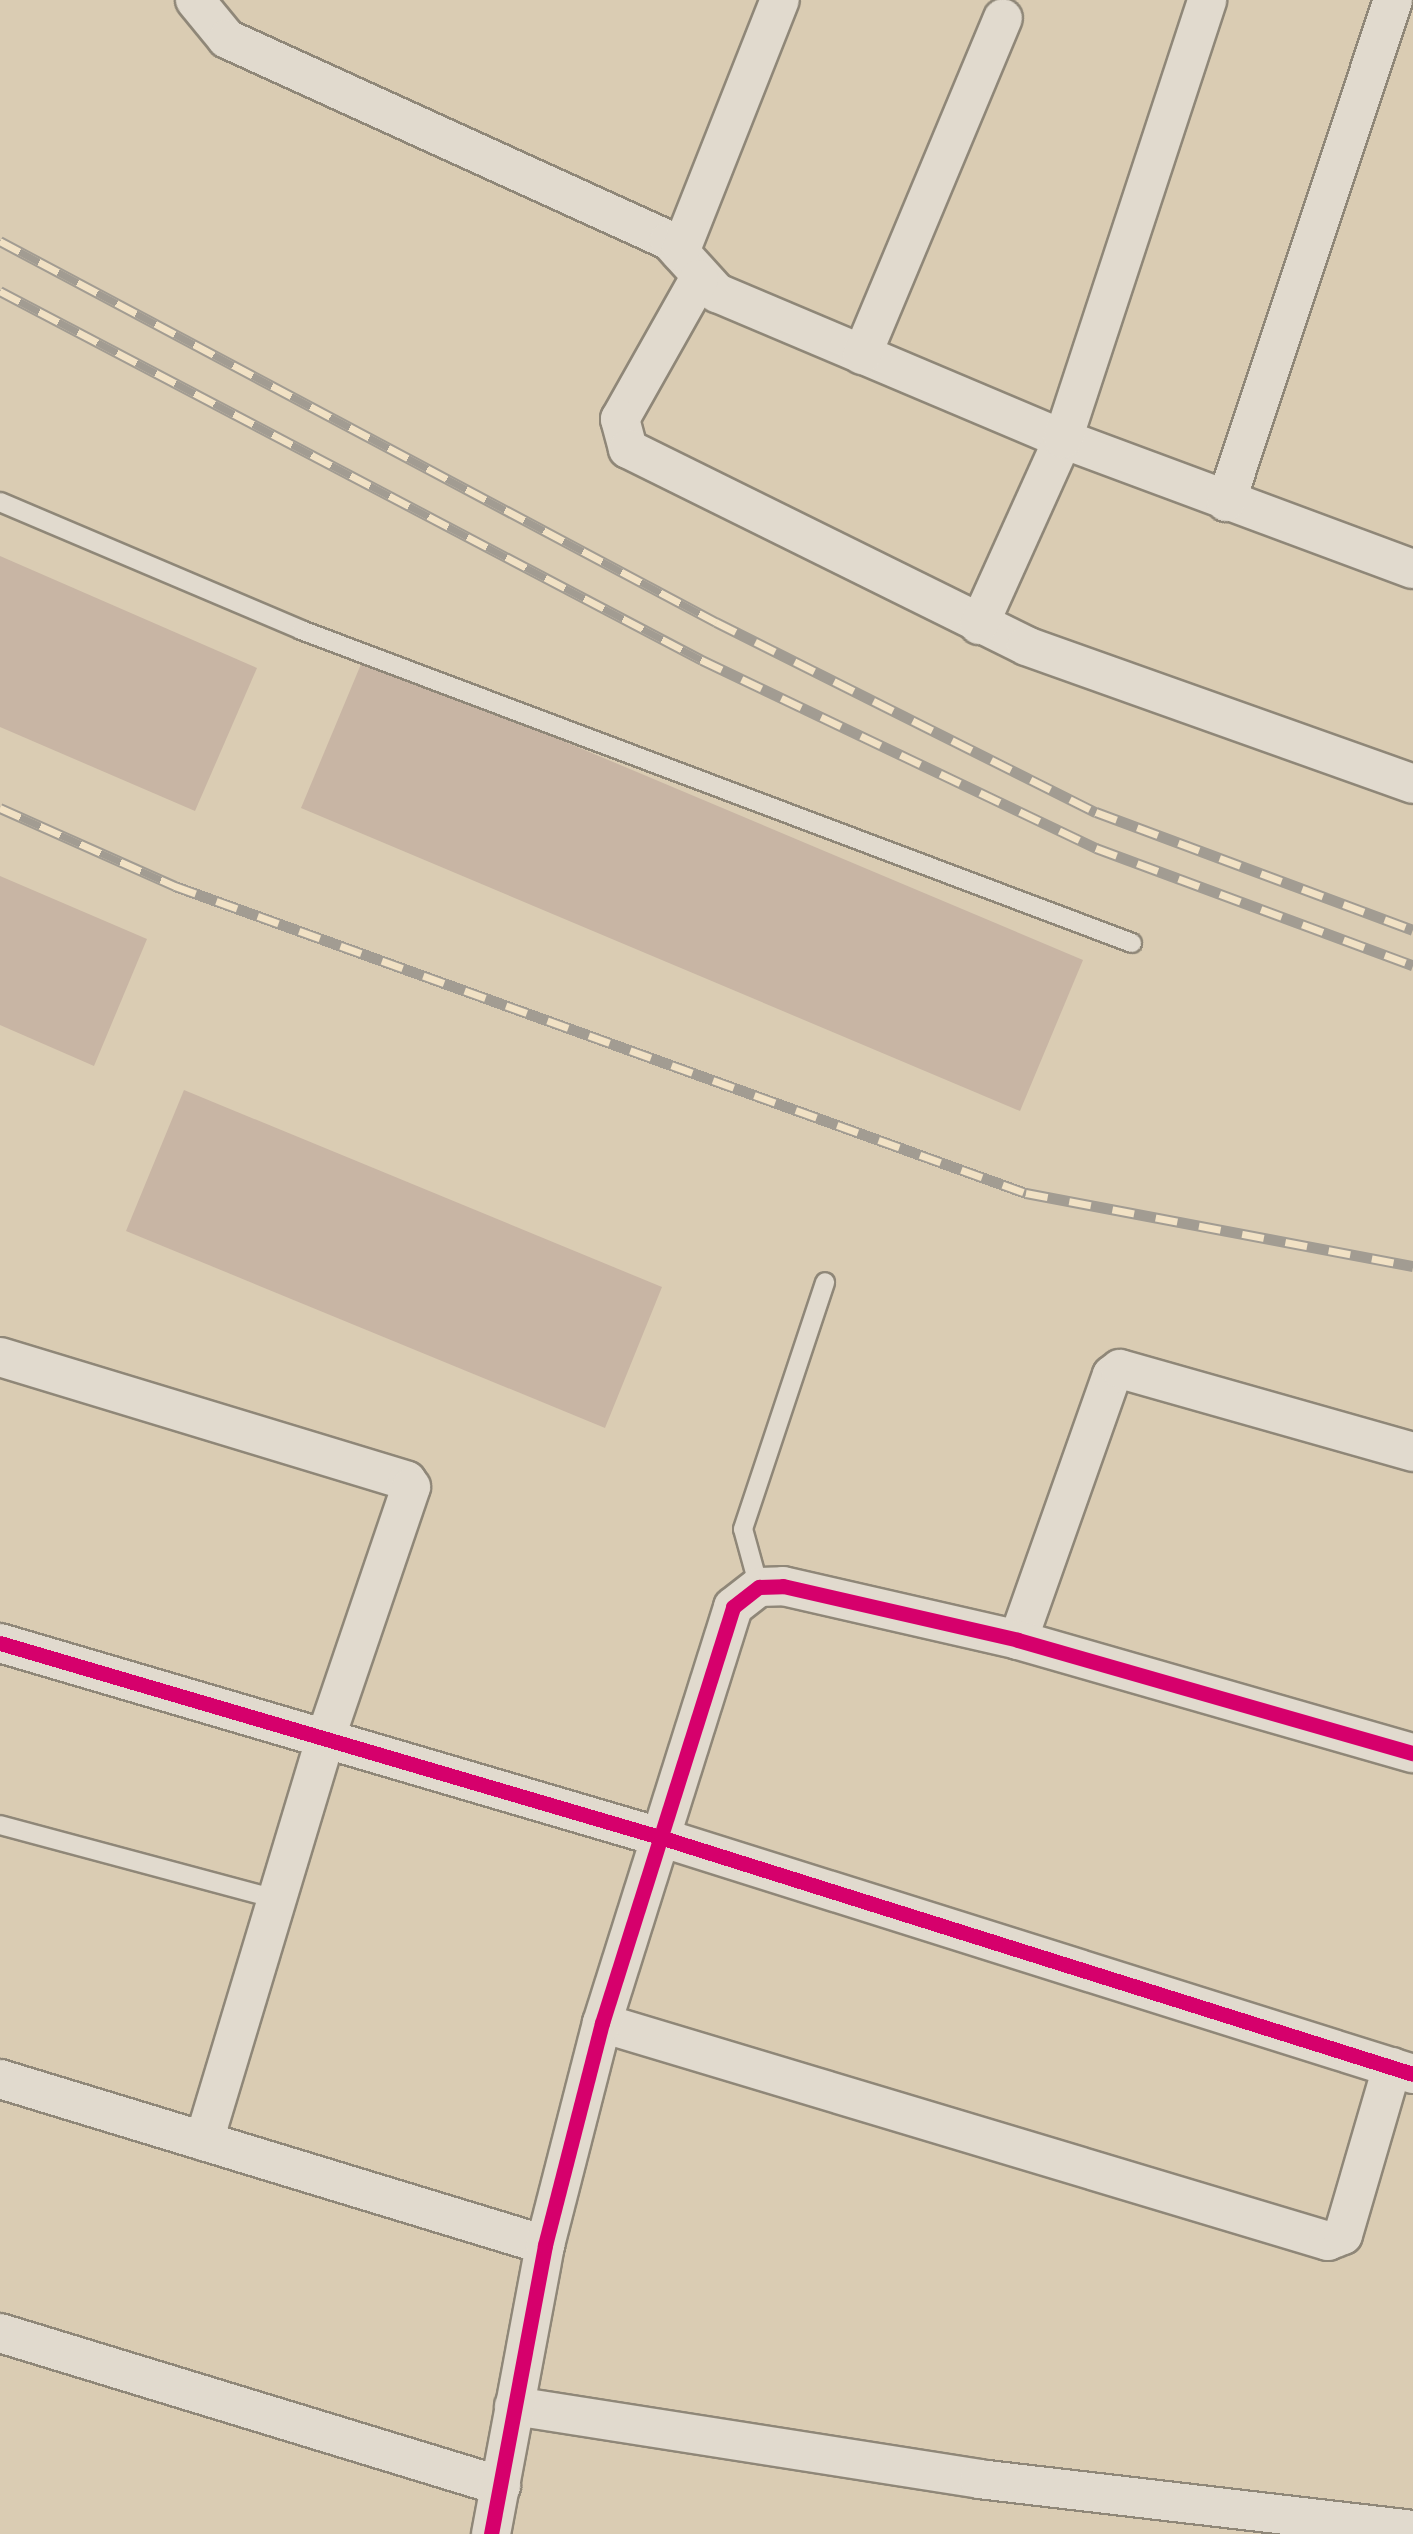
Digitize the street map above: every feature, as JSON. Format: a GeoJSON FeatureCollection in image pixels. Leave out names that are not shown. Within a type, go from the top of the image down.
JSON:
{"type":"FeatureCollection","features":[{"type":"Feature","properties":{"kind":"street"},"geometry":{"type":"LineString","coordinates":[[195,0],[227,38],[669,240],[689,266],[862,354],[1062,439],[1413,569]]}},
{"type":"Feature","properties":{"kind":"street"},"geometry":{"type":"LineString","coordinates":[[780,0],[689,266],[620,419],[628,449],[979,625],[1413,784]]}},
{"type":"Feature","properties":{"kind":"street"},"geometry":{"type":"LineString","coordinates":[[979,625],[1062,439],[1207,0]]}},
{"type":"Feature","properties":{"kind":"street"},"geometry":{"type":"LineString","coordinates":[[1226,502],[1394,0]]}},
{"type":"Feature","properties":{"kind":"street"},"geometry":{"type":"LineString","coordinates":[[862,354],[1003,18]]}},
{"type":"Feature","properties":{"kind":"street"},"geometry":{"type":"LineString","coordinates":[[0,1357],[408,1480],[410,1501],[325,1740],[204,2141]]}},
{"type":"Feature","properties":{"kind":"street"},"geometry":{"type":"LineString","coordinates":[[1018,1640],[1112,1375],[1120,1369],[1413,1452]]}},
{"type":"Feature","properties":{"kind":"street"},"geometry":{"type":"LineString","coordinates":[[491,2534],[544,2245],[602,2022],[734,1607],[759,1587],[783,1586],[1018,1640],[1413,1753]]}},
{"type":"Feature","properties":{"kind":"street"},"geometry":{"type":"LineString","coordinates":[[0,1643],[663,1838],[1402,2071],[1342,2234],[1328,2242],[602,2022]]}},
{"type":"Feature","properties":{"kind":"street"},"geometry":{"type":"LineString","coordinates":[[0,2079],[544,2245]]}},
{"type":"Feature","properties":{"kind":"street"},"geometry":{"type":"LineString","coordinates":[[0,2334],[501,2486]]}},
{"type":"Feature","properties":{"kind":"street"},"geometry":{"type":"LineString","coordinates":[[514,2406],[978,2479],[1355,2528],[1413,2530]]}},
{"type":"Feature","properties":{"kind":"lane"},"geometry":{"type":"LineString","coordinates":[[0,502],[301,630],[1132,943]]}},
{"type":"Feature","properties":{"kind":"lane"},"geometry":{"type":"LineString","coordinates":[[759,1587],[743,1529],[825,1282]]}},
{"type":"Feature","properties":{"kind":"lane"},"geometry":{"type":"LineString","coordinates":[[0,1825],[277,1899]]}},
{"type":"Feature","properties":{"kind":"building"},"geometry":{"type":"Polygon","coordinates":[[[0,556],[257,668],[195,811],[0,727],[0,556]]]}},
{"type":"Feature","properties":{"kind":"building"},"geometry":{"type":"Polygon","coordinates":[[[364,657],[1083,960],[1020,1111],[301,808],[364,657]]]}},
{"type":"Feature","properties":{"kind":"building"},"geometry":{"type":"Polygon","coordinates":[[[0,876],[147,939],[94,1066],[0,1025],[0,876]]]}},
{"type":"Feature","properties":{"kind":"building"},"geometry":{"type":"Polygon","coordinates":[[[184,1090],[662,1287],[605,1428],[126,1231],[184,1090]]]}},
{"type":"Feature","properties":{"kind":"railway"},"geometry":{"type":"LineString","coordinates":[[0,241],[716,622],[1096,812],[1413,930]]}},
{"type":"Feature","properties":{"kind":"railway"},"geometry":{"type":"LineString","coordinates":[[0,291],[702,660],[1096,848],[1413,965]]}},
{"type":"Feature","properties":{"kind":"railway"},"geometry":{"type":"LineString","coordinates":[[0,808],[175,886],[1026,1193],[1413,1266]]}},
{"type":"Feature","properties":{"kind":"cycle path"},"geometry":{"type":"LineString","coordinates":[[491,2534],[545,2245],[602,2023],[733,1607],[759,1587],[783,1586],[1018,1640],[1413,1753]]}},
{"type":"Feature","properties":{"kind":"cycle path"},"geometry":{"type":"LineString","coordinates":[[0,1643],[663,1838],[1413,2074]]}}]}
